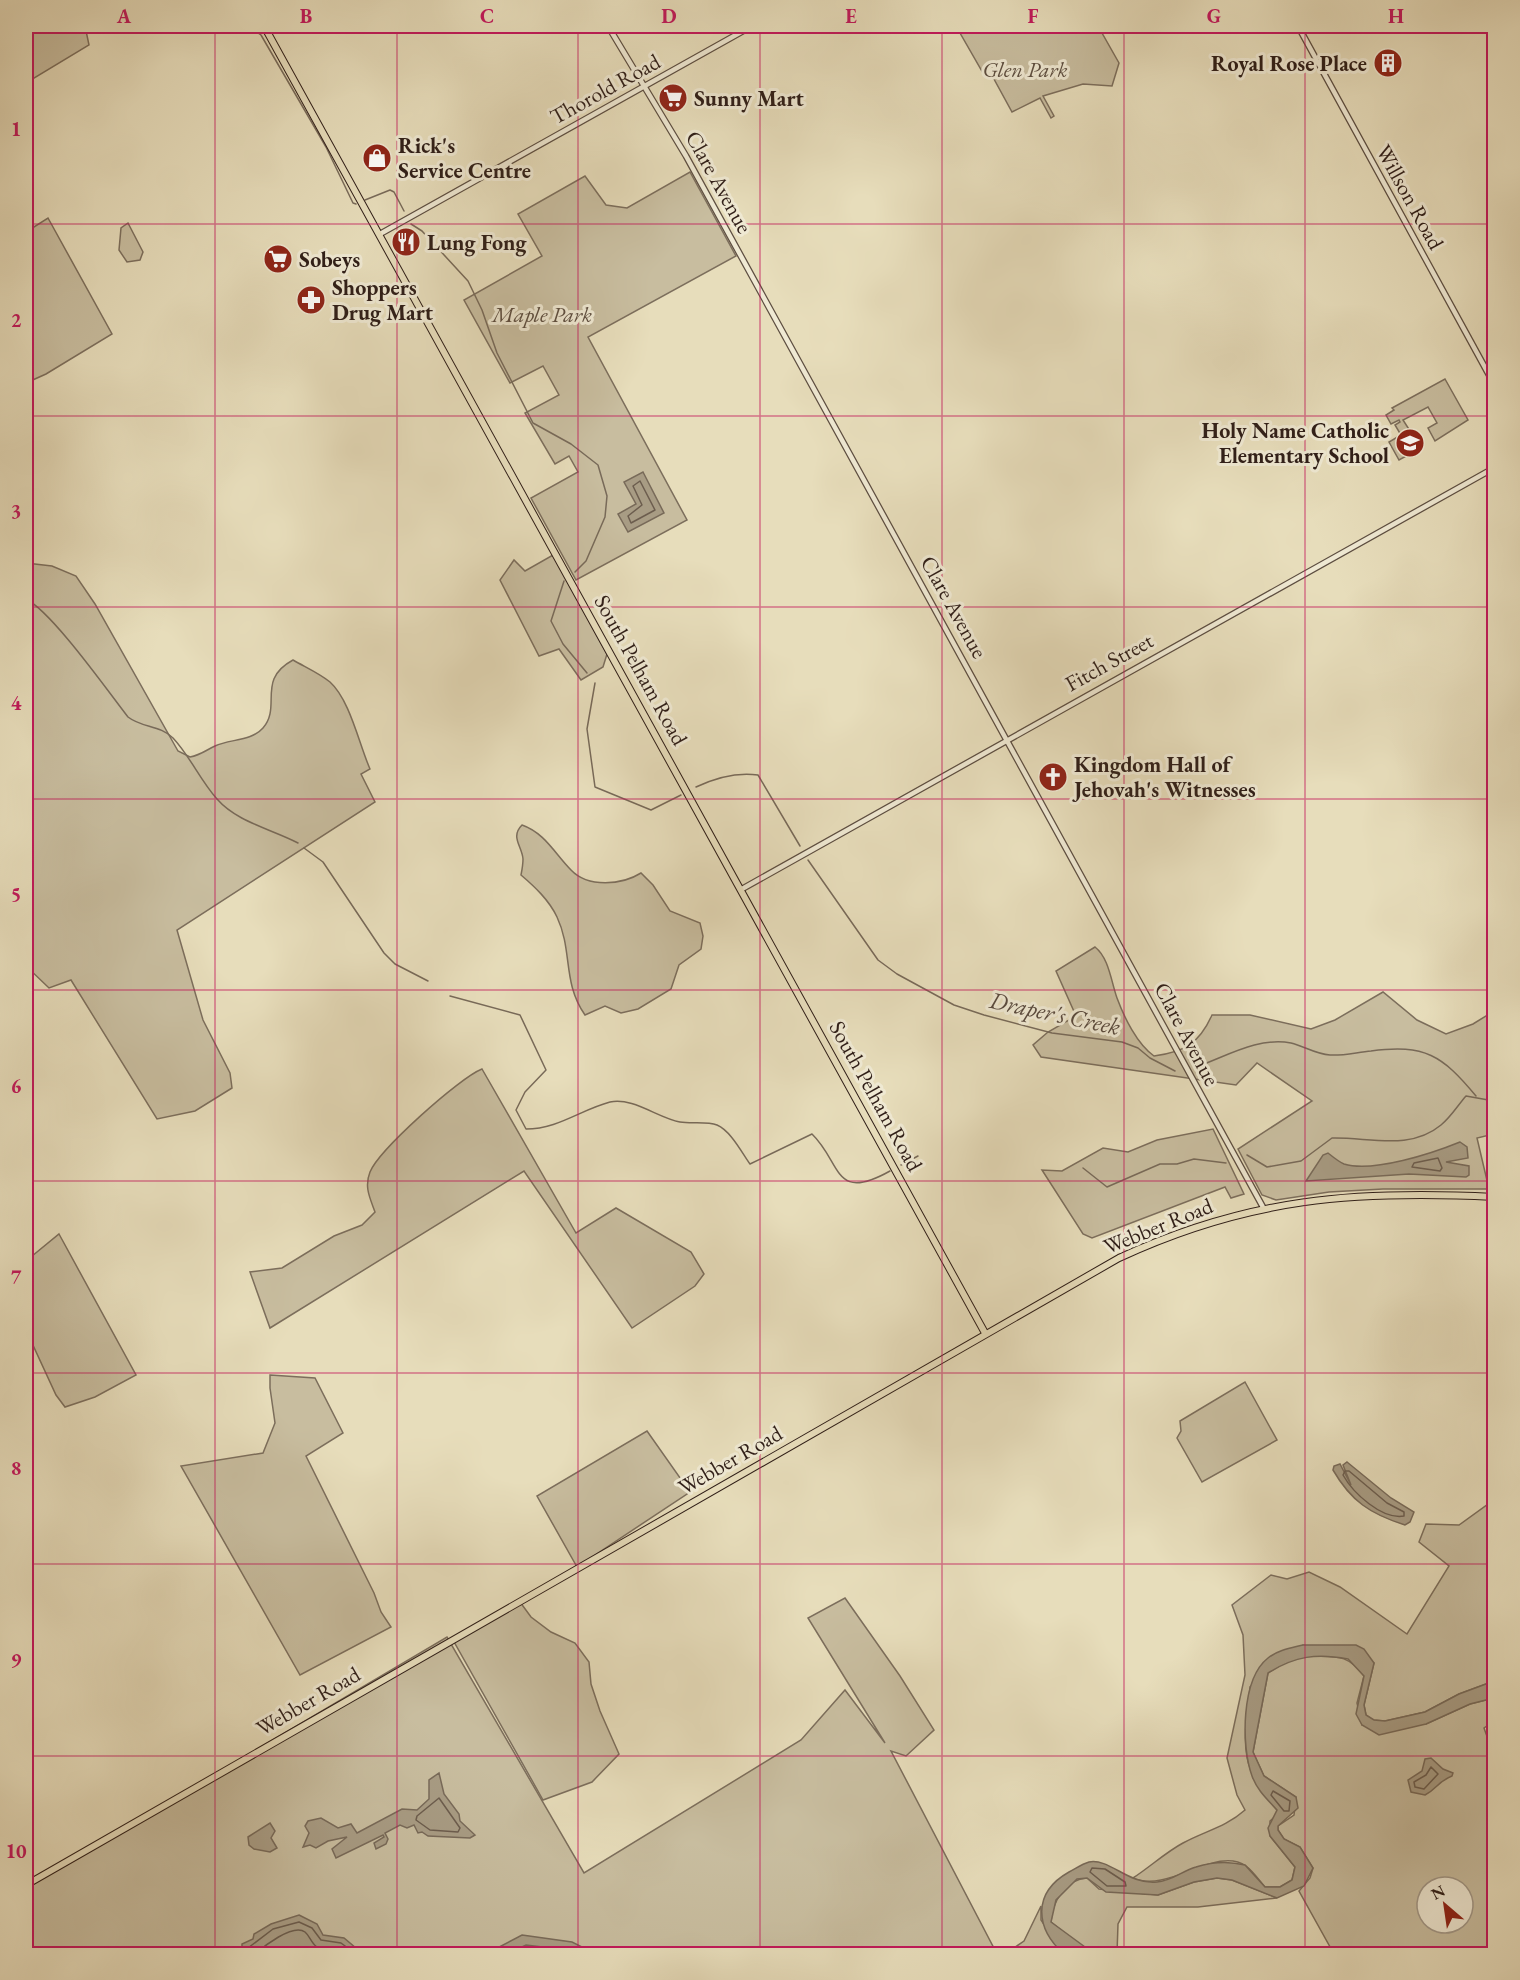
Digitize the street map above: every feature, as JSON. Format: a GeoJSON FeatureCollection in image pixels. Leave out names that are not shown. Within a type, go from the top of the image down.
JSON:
{"type":"FeatureCollection","features":[{"type":"Feature","properties":{"kind":"main road","name":"South Pelham Road"},"geometry":{"type":"LineString","coordinates":[[264,26],[985,1333]]}},
{"type":"Feature","properties":{"kind":"main road","name":"Webber Road"},"geometry":{"type":"LineString","coordinates":[[26,1885],[985,1333],[1146,1246],[1201,1226],[1264,1209],[1320,1199],[1386,1194],[1494,1197]]}},
{"type":"Feature","properties":{"kind":"street","name":"Clare Avenue"},"geometry":{"type":"LineString","coordinates":[[608,26],[686,156],[1264,1209]]}},
{"type":"Feature","properties":{"kind":"street","name":"Thorold Road"},"geometry":{"type":"LineString","coordinates":[[380,234],[752,26]]}},
{"type":"Feature","properties":{"kind":"street","name":"Willson Road"},"geometry":{"type":"LineString","coordinates":[[1298,26],[1494,384]]}},
{"type":"Feature","properties":{"kind":"street","name":"Fitch Street"},"geometry":{"type":"LineString","coordinates":[[742,889],[1494,468]]}},
{"type":"Feature","properties":{"kind":"green space"},"geometry":{"type":"Polygon","coordinates":[[[26,26],[85,26],[89,45],[26,83],[26,26]]]}},
{"type":"Feature","properties":{"kind":"green space","name":"Glen Park"},"geometry":{"type":"Polygon","coordinates":[[[956,26],[1098,26],[1119,63],[1112,86],[1083,84],[1043,96],[1054,116],[1051,118],[1040,98],[1012,112],[989,70],[983,73],[956,26]]]}},
{"type":"Feature","properties":{"kind":"green space","name":"Maple Park"},"geometry":{"type":"Polygon","coordinates":[[[690,172],[736,256],[588,337],[687,520],[576,580],[531,498],[578,472],[569,456],[555,464],[525,413],[559,395],[543,366],[510,383],[464,300],[542,256],[518,214],[585,176],[606,205],[627,208],[690,172]]]}},
{"type":"Feature","properties":{"kind":"green space"},"geometry":{"type":"Polygon","coordinates":[[[48,218],[112,334],[46,374],[26,383],[26,232],[48,218]]]}},
{"type":"Feature","properties":{"kind":"green space"},"geometry":{"type":"Polygon","coordinates":[[[128,223],[143,252],[140,260],[127,262],[119,250],[121,228],[128,223]]]}},
{"type":"Feature","properties":{"kind":"green space"},"geometry":{"type":"Polygon","coordinates":[[[1445,379],[1468,420],[1435,441],[1428,428],[1437,423],[1428,407],[1403,420],[1421,448],[1399,460],[1389,442],[1401,435],[1395,425],[1400,422],[1399,420],[1391,424],[1386,415],[1394,410],[1392,408],[1445,379]]]}},
{"type":"Feature","properties":{"kind":"green space"},"geometry":{"type":"Polygon","coordinates":[[[553,555],[607,654],[603,667],[581,680],[559,649],[539,656],[500,580],[514,560],[525,571],[553,555]]]}},
{"type":"Feature","properties":{"kind":"green space"},"geometry":{"type":"Polygon","coordinates":[[[26,563],[52,566],[76,576],[95,604],[178,751],[190,757],[221,744],[247,738],[258,732],[268,720],[275,676],[293,660],[326,679],[337,690],[349,711],[370,769],[361,774],[375,802],[177,930],[203,1020],[230,1073],[232,1088],[195,1111],[157,1119],[71,980],[49,988],[26,966],[26,563]]]}},
{"type":"Feature","properties":{"kind":"green space"},"geometry":{"type":"Polygon","coordinates":[[[522,825],[537,833],[578,876],[586,880],[605,883],[624,880],[641,873],[653,885],[670,911],[700,923],[703,936],[701,949],[679,965],[671,989],[638,1009],[621,1013],[605,1006],[585,1015],[573,991],[565,942],[557,917],[546,899],[521,875],[523,859],[517,834],[522,825]]]}},
{"type":"Feature","properties":{"kind":"green space"},"geometry":{"type":"Polygon","coordinates":[[[1095,947],[1107,963],[1127,1022],[1142,1045],[1154,1056],[1174,1052],[1189,1045],[1202,1033],[1212,1015],[1250,1015],[1311,1029],[1335,1020],[1383,992],[1417,1020],[1446,1034],[1473,1024],[1494,1011],[1494,1134],[1477,1138],[1489,1189],[1383,1189],[1329,1192],[1276,1200],[1262,1195],[1238,1149],[1312,1101],[1257,1063],[1236,1085],[1041,1057],[1033,1045],[1048,1032],[1076,1016],[1056,971],[1095,947]]]}},
{"type":"Feature","properties":{"kind":"green space"},"geometry":{"type":"Polygon","coordinates":[[[482,1069],[576,1233],[616,1208],[691,1252],[704,1274],[695,1286],[632,1328],[524,1171],[270,1328],[250,1272],[282,1268],[334,1236],[362,1225],[375,1212],[368,1192],[368,1183],[370,1172],[376,1162],[403,1132],[439,1100],[482,1069]]]}},
{"type":"Feature","properties":{"kind":"green space"},"geometry":{"type":"Polygon","coordinates":[[[1213,1129],[1244,1194],[1231,1198],[1225,1187],[1092,1238],[1083,1234],[1042,1170],[1062,1171],[1103,1148],[1128,1152],[1157,1140],[1213,1129]]]}},
{"type":"Feature","properties":{"kind":"green space"},"geometry":{"type":"Polygon","coordinates":[[[59,1234],[136,1375],[95,1397],[65,1407],[56,1395],[26,1330],[26,1261],[59,1234]]]}},
{"type":"Feature","properties":{"kind":"green space"},"geometry":{"type":"Polygon","coordinates":[[[270,1375],[315,1378],[343,1433],[306,1456],[374,1593],[381,1612],[391,1627],[300,1675],[181,1466],[263,1453],[275,1423],[270,1375]]]}},
{"type":"Feature","properties":{"kind":"green space"},"geometry":{"type":"Polygon","coordinates":[[[1245,1382],[1277,1440],[1202,1482],[1177,1438],[1181,1431],[1180,1421],[1245,1382]]]}},
{"type":"Feature","properties":{"kind":"green space"},"geometry":{"type":"Polygon","coordinates":[[[647,1431],[690,1492],[577,1567],[537,1496],[647,1431]]]}},
{"type":"Feature","properties":{"kind":"green space"},"geometry":{"type":"Polygon","coordinates":[[[1494,1460],[1494,1681],[1459,1694],[1425,1712],[1385,1721],[1373,1720],[1366,1715],[1364,1705],[1374,1663],[1303,1645],[1250,1687],[1245,1739],[1249,1766],[1255,1780],[1277,1810],[1276,1816],[1270,1821],[1270,1836],[1295,1867],[1292,1880],[1280,1887],[1265,1887],[1249,1868],[1234,1861],[1221,1861],[1162,1880],[1147,1881],[1133,1878],[1177,1847],[1223,1825],[1245,1810],[1237,1795],[1227,1758],[1245,1675],[1243,1635],[1232,1605],[1271,1575],[1287,1579],[1309,1572],[1340,1587],[1407,1634],[1449,1566],[1419,1542],[1426,1524],[1459,1525],[1488,1504],[1494,1460]]]}},
{"type":"Feature","properties":{"kind":"green space"},"geometry":{"type":"Polygon","coordinates":[[[845,1598],[900,1676],[934,1730],[906,1756],[891,1751],[997,1954],[26,1954],[26,1886],[447,1637],[584,1873],[801,1740],[845,1690],[885,1743],[808,1618],[845,1598]]]}},
{"type":"Feature","properties":{"kind":"green space"},"geometry":{"type":"Polygon","coordinates":[[[520,1602],[531,1617],[551,1632],[575,1643],[589,1662],[591,1684],[619,1754],[592,1782],[543,1800],[453,1640],[520,1602]]]}},
{"type":"Feature","properties":{"kind":"green space"},"geometry":{"type":"Polygon","coordinates":[[[1309,1656],[1334,1657],[1352,1663],[1364,1676],[1357,1703],[1362,1725],[1426,1724],[1470,1704],[1494,1698],[1494,1721],[1484,1728],[1494,1756],[1494,1954],[1334,1954],[1299,1891],[1310,1878],[1313,1868],[1300,1847],[1284,1839],[1278,1830],[1278,1826],[1294,1815],[1296,1797],[1264,1776],[1253,1752],[1268,1673],[1290,1659],[1309,1656]]]}},
{"type":"Feature","properties":{"kind":"green space"},"geometry":{"type":"Polygon","coordinates":[[[1087,1878],[1099,1889],[1158,1895],[1194,1882],[1217,1878],[1232,1880],[1277,1898],[1198,1907],[1127,1907],[1118,1924],[1117,1954],[1091,1954],[1051,1922],[1054,1907],[1062,1893],[1073,1882],[1087,1878]]]}},
{"type":"Feature","properties":{"kind":"green space"},"geometry":{"type":"Polygon","coordinates":[[[1041,1906],[1041,1920],[1064,1954],[1005,1954],[1024,1941],[1041,1906]]]}},
{"type":"Feature","properties":{"kind":"water"},"geometry":{"type":"Polygon","coordinates":[[[643,472],[664,513],[628,532],[618,514],[636,504],[624,482],[643,472]]]}},
{"type":"Feature","properties":{"kind":"water"},"geometry":{"type":"Polygon","coordinates":[[[1460,1142],[1467,1147],[1468,1158],[1446,1162],[1469,1166],[1469,1175],[1466,1177],[1409,1174],[1306,1181],[1323,1155],[1328,1153],[1344,1164],[1371,1166],[1419,1156],[1460,1142]]]}},
{"type":"Feature","properties":{"kind":"water"},"geometry":{"type":"Polygon","coordinates":[[[1347,1462],[1391,1498],[1414,1512],[1410,1522],[1405,1525],[1382,1516],[1354,1498],[1333,1470],[1334,1466],[1340,1464],[1351,1485],[1343,1465],[1347,1462]]]}},
{"type":"Feature","properties":{"kind":"water"},"geometry":{"type":"Polygon","coordinates":[[[1303,1645],[1356,1645],[1364,1649],[1374,1663],[1364,1705],[1366,1715],[1374,1720],[1385,1721],[1425,1712],[1459,1694],[1494,1681],[1494,1698],[1470,1704],[1426,1724],[1379,1735],[1362,1725],[1356,1714],[1364,1676],[1348,1659],[1326,1656],[1306,1657],[1278,1667],[1268,1673],[1253,1752],[1264,1776],[1296,1797],[1298,1808],[1278,1826],[1278,1830],[1284,1839],[1300,1847],[1313,1868],[1304,1886],[1277,1898],[1232,1880],[1217,1878],[1194,1882],[1158,1895],[1106,1892],[1087,1878],[1077,1879],[1056,1900],[1051,1922],[1091,1954],[1064,1954],[1047,1933],[1042,1911],[1044,1900],[1057,1880],[1089,1862],[1104,1864],[1137,1880],[1147,1882],[1162,1881],[1196,1867],[1220,1863],[1245,1865],[1265,1887],[1280,1887],[1292,1880],[1295,1867],[1270,1836],[1268,1828],[1277,1810],[1257,1786],[1252,1776],[1248,1763],[1245,1731],[1248,1697],[1259,1668],[1276,1653],[1303,1645]]]}},
{"type":"Feature","properties":{"kind":"water"},"geometry":{"type":"Polygon","coordinates":[[[1431,1758],[1443,1769],[1453,1773],[1452,1776],[1425,1795],[1411,1792],[1408,1780],[1422,1771],[1425,1759],[1431,1758]]]}},
{"type":"Feature","properties":{"kind":"water"},"geometry":{"type":"Polygon","coordinates":[[[439,1773],[444,1794],[459,1814],[460,1821],[475,1835],[470,1838],[428,1836],[422,1832],[418,1833],[414,1825],[407,1828],[400,1825],[385,1833],[388,1839],[386,1844],[376,1849],[374,1843],[384,1837],[383,1835],[336,1858],[332,1849],[347,1837],[328,1841],[316,1848],[310,1845],[303,1847],[309,1833],[305,1826],[308,1821],[321,1818],[338,1828],[351,1824],[357,1833],[402,1809],[417,1810],[429,1799],[429,1780],[439,1773]]]}},
{"type":"Feature","properties":{"kind":"water"},"geometry":{"type":"Polygon","coordinates":[[[270,1823],[275,1831],[271,1838],[277,1848],[270,1852],[254,1849],[249,1845],[248,1837],[270,1823]]]}},
{"type":"Feature","properties":{"kind":"water"},"geometry":{"type":"Polygon","coordinates":[[[299,1915],[317,1924],[323,1935],[344,1938],[363,1954],[242,1954],[242,1944],[253,1939],[254,1934],[271,1924],[299,1915]]]}},
{"type":"Feature","properties":{"kind":"water"},"geometry":{"type":"Polygon","coordinates":[[[522,1935],[572,1942],[588,1950],[589,1954],[564,1954],[551,1948],[526,1945],[507,1954],[486,1954],[522,1935]]]}},
{"type":"Feature","properties":{"kind":"waterway","name":"Draper's Creek"},"geometry":{"type":"LineString","coordinates":[[255,31],[261,35],[326,147],[353,203],[356,204]]}},
{"type":"Feature","properties":{"kind":"waterway","name":"Draper's Creek"},"geometry":{"type":"LineString","coordinates":[[365,200],[390,190],[394,192],[404,211]]}},
{"type":"Feature","properties":{"kind":"waterway","name":"Draper's Creek"},"geometry":{"type":"LineString","coordinates":[[411,224],[422,231],[468,281],[482,310],[497,353],[533,423],[571,444],[598,465],[607,496],[605,517],[586,561],[575,572]]}},
{"type":"Feature","properties":{"kind":"waterway","name":"Draper's Creek"},"geometry":{"type":"LineString","coordinates":[[564,581],[551,621],[563,644],[587,673]]}},
{"type":"Feature","properties":{"kind":"waterway","name":"Draper's Creek"},"geometry":{"type":"LineString","coordinates":[[26,599],[50,619],[64,635],[128,717],[173,738],[211,792],[225,807],[244,819],[298,843]]}},
{"type":"Feature","properties":{"kind":"waterway","name":"Draper's Creek"},"geometry":{"type":"LineString","coordinates":[[595,683],[587,729],[595,787],[651,810],[681,795]]}},
{"type":"Feature","properties":{"kind":"waterway"},"geometry":{"type":"LineString","coordinates":[[696,787],[726,776],[758,775],[800,846]]}},
{"type":"Feature","properties":{"kind":"waterway","name":"Draper's Creek"},"geometry":{"type":"LineString","coordinates":[[304,848],[323,862],[384,953],[395,964],[428,981]]}},
{"type":"Feature","properties":{"kind":"waterway","name":"Draper's Creek"},"geometry":{"type":"LineString","coordinates":[[808,860],[878,960],[897,974],[954,1005],[1052,1033],[1122,1042],[1138,1048],[1150,1058],[1175,1071]]}},
{"type":"Feature","properties":{"kind":"waterway","name":"Draper's Creek"},"geometry":{"type":"LineString","coordinates":[[450,996],[520,1015],[546,1070],[525,1092],[516,1110],[526,1129],[559,1123],[610,1102],[628,1102],[672,1120],[717,1125],[731,1137],[750,1164],[812,1134],[822,1145],[841,1175],[848,1181],[858,1183],[872,1180],[890,1171]]}},
{"type":"Feature","properties":{"kind":"waterway","name":"Draper's Creek"},"geometry":{"type":"LineString","coordinates":[[1199,1066],[1244,1048],[1279,1042],[1291,1043],[1330,1055],[1405,1049],[1419,1051],[1442,1062],[1476,1096]]}},
{"type":"Feature","properties":{"kind":"waterway","name":"Draper's Creek"},"geometry":{"type":"LineString","coordinates":[[1247,1155],[1267,1167],[1301,1161],[1332,1138],[1389,1141],[1416,1138],[1441,1125],[1466,1096],[1494,1101]]}},
{"type":"Feature","properties":{"kind":"waterway"},"geometry":{"type":"LineString","coordinates":[[901,1165],[918,1156]]}},
{"type":"Feature","properties":{"kind":"waterway","name":"Draper's Creek"},"geometry":{"type":"LineString","coordinates":[[1083,1168],[1107,1187],[1160,1164],[1177,1164],[1194,1159],[1226,1163]]}},
{"type":"Feature","properties":{"kind":"place","name":"Royal Rose Place"},"geometry":{"type":"Point","coordinates":[1388,63]}},
{"type":"Feature","properties":{"kind":"place","name":"Sunny Mart"},"geometry":{"type":"Point","coordinates":[673,98]}},
{"type":"Feature","properties":{"kind":"place","name":"Rick's Service Centre"},"geometry":{"type":"Point","coordinates":[377,158]}},
{"type":"Feature","properties":{"kind":"place","name":"Lung Fong"},"geometry":{"type":"Point","coordinates":[406,242]}},
{"type":"Feature","properties":{"kind":"place","name":"Sobeys"},"geometry":{"type":"Point","coordinates":[278,259]}},
{"type":"Feature","properties":{"kind":"place","name":"Shoppers Drug Mart"},"geometry":{"type":"Point","coordinates":[311,300]}},
{"type":"Feature","properties":{"kind":"place","name":"Holy Name Catholic Elementary School"},"geometry":{"type":"Point","coordinates":[1410,443]}},
{"type":"Feature","properties":{"kind":"place","name":"Kingdom Hall of Jehovah's Witnesses"},"geometry":{"type":"Point","coordinates":[1053,777]}}]}
